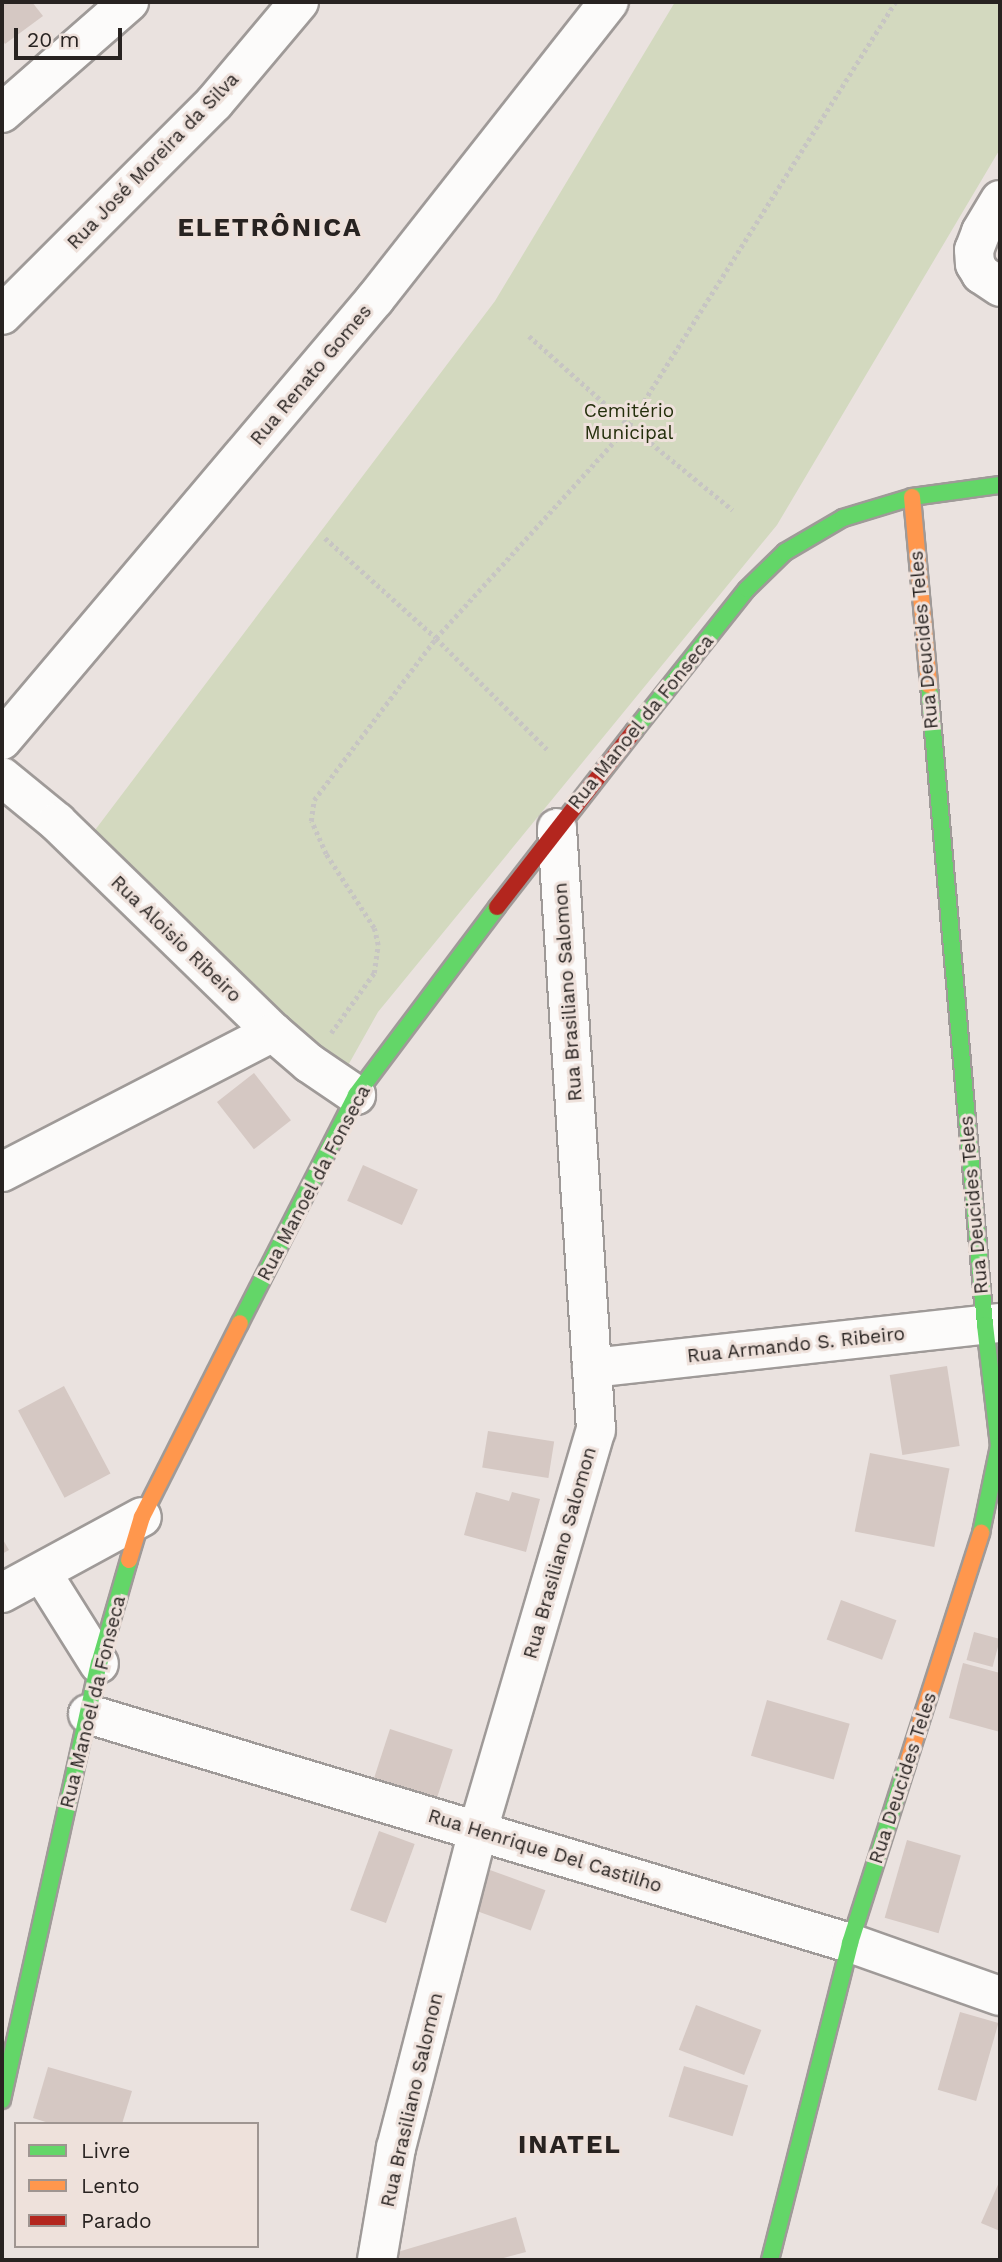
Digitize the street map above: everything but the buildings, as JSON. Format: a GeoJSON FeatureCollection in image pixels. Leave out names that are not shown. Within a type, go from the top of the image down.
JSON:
{"type":"FeatureCollection","features":[{"type":"Feature","properties":{"kind":"street"},"geometry":{"type":"LineString","coordinates":[[4,106],[130,2]]}},
{"type":"Feature","properties":{"kind":"street","name":"Rua José Moreira da Silva"},"geometry":{"type":"LineString","coordinates":[[2,315],[214,103],[299,2]]}},
{"type":"Feature","properties":{"kind":"street","name":"Rua Renato Gomes"},"geometry":{"type":"LineString","coordinates":[[2,740],[375,299],[609,2]]}},
{"type":"Feature","properties":{"kind":"street"},"geometry":{"type":"LineString","coordinates":[[1000,200],[974,250],[975,264],[981,274],[1000,287]]}},
{"type":"Feature","properties":{"kind":"street","name":"Rua Manoel da Fonseca"},"geometry":{"type":"LineString","coordinates":[[2,2100],[99,1664],[142,1517],[356,1094],[557,828],[747,589],[785,552],[843,518],[912,497],[1000,485]]}},
{"type":"Feature","properties":{"kind":"street","name":"Rua Deucides Teles"},"geometry":{"type":"LineString","coordinates":[[770,2260],[850,1943],[981,1534],[999,1446],[993,1324],[912,497]]}},
{"type":"Feature","properties":{"kind":"street","name":"Rua Aloisio Ribeiro"},"geometry":{"type":"LineString","coordinates":[[2,777],[57,822],[272,1032],[309,1063],[356,1094]]}},
{"type":"Feature","properties":{"kind":"street","name":"Rua Brasiliano Salomon"},"geometry":{"type":"LineString","coordinates":[[377,2260],[396,2148],[478,1830],[596,1430],[557,828]]}},
{"type":"Feature","properties":{"kind":"street"},"geometry":{"type":"LineString","coordinates":[[2,1172],[272,1032]]}},
{"type":"Feature","properties":{"kind":"street","name":"Rua Armando S. Ribeiro"},"geometry":{"type":"LineString","coordinates":[[592,1367],[993,1324]]}},
{"type":"Feature","properties":{"kind":"street"},"geometry":{"type":"LineString","coordinates":[[2,1593],[142,1517]]}},
{"type":"Feature","properties":{"kind":"street"},"geometry":{"type":"LineString","coordinates":[[42,1573],[99,1664]]}},
{"type":"Feature","properties":{"kind":"street","name":"Rua Henrique Del Castilho"},"geometry":{"type":"LineString","coordinates":[[88,1714],[850,1943],[1000,1996]]}},
{"type":"Feature","properties":{"kind":"path"},"geometry":{"type":"LineString","coordinates":[[309,1063],[374,972],[378,945],[374,928],[326,854],[311,821],[314,800],[436,638],[629,425],[895,2]]}},
{"type":"Feature","properties":{"kind":"path"},"geometry":{"type":"LineString","coordinates":[[529,336],[629,425],[733,510]]}},
{"type":"Feature","properties":{"kind":"path"},"geometry":{"type":"LineString","coordinates":[[325,538],[436,638],[548,750]]}},
{"type":"Feature","properties":{"kind":"green space","name":"Cemitério Municipal"},"geometry":{"type":"Polygon","coordinates":[[[675,2],[1000,2],[1000,149],[777,525],[378,1012],[346,1069],[290,1058],[86,842],[495,301],[675,2]]]}},
{"type":"Feature","properties":{"kind":"traffic: fast"},"geometry":{"type":"LineString","coordinates":[[634,731],[747,589],[785,552],[843,518],[912,497],[1000,485]]}},
{"type":"Feature","properties":{"kind":"traffic: fast"},"geometry":{"type":"LineString","coordinates":[[929,685],[985,1325],[999,1446],[981,1533]]}},
{"type":"Feature","properties":{"kind":"traffic: fast"},"geometry":{"type":"LineString","coordinates":[[240,1323],[356,1095],[497,907]]}},
{"type":"Feature","properties":{"kind":"traffic: fast"},"geometry":{"type":"LineString","coordinates":[[2,2100],[99,1664],[129,1560]]}},
{"type":"Feature","properties":{"kind":"traffic: fast"},"geometry":{"type":"LineString","coordinates":[[770,2260],[850,1943],[907,1764]]}},
{"type":"Feature","properties":{"kind":"traffic: slow"},"geometry":{"type":"LineString","coordinates":[[912,497],[929,685]]}},
{"type":"Feature","properties":{"kind":"traffic: slow"},"geometry":{"type":"LineString","coordinates":[[129,1560],[142,1517],[240,1323]]}},
{"type":"Feature","properties":{"kind":"traffic: slow"},"geometry":{"type":"LineString","coordinates":[[907,1764],[981,1533]]}},
{"type":"Feature","properties":{"kind":"traffic: jam"},"geometry":{"type":"LineString","coordinates":[[497,907],[634,731]]}},
{"type":"Feature","properties":{"kind":"district","name":"ELETRÔNICA"},"geometry":{"type":"Point","coordinates":[270,228]}},
{"type":"Feature","properties":{"kind":"district","name":"INATEL"},"geometry":{"type":"Point","coordinates":[570,2145]}}]}
